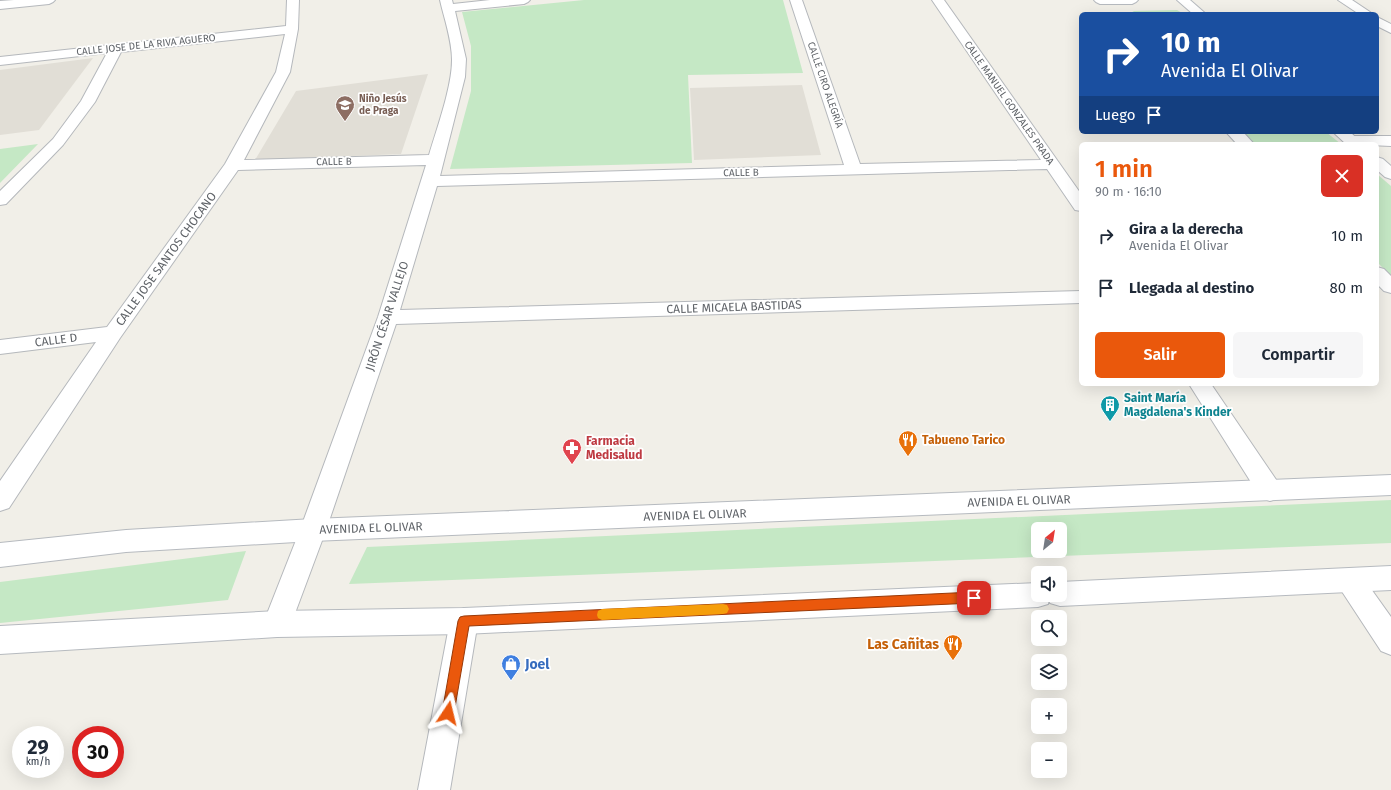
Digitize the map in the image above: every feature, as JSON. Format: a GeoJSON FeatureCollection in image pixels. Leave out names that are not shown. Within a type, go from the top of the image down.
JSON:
{"type":"FeatureCollection","features":[{"type":"Feature","properties":{"kind":"street"},"geometry":{"type":"LineString","coordinates":[[0,5],[49,0]]}},
{"type":"Feature","properties":{"kind":"street","name":"CALLE JOSE SANTOS CHOCANO"},"geometry":{"type":"LineString","coordinates":[[0,501],[113,333],[233,165],[283,72],[292,29],[293,0]]}},
{"type":"Feature","properties":{"kind":"street"},"geometry":{"type":"LineString","coordinates":[[447,4],[524,0]]}},
{"type":"Feature","properties":{"kind":"street","name":"CALLE CIRO ALEGRÍA"},"geometry":{"type":"LineString","coordinates":[[796,0],[854,170]]}},
{"type":"Feature","properties":{"kind":"street","name":"CALLE MANUEL GONZALES PRADA"},"geometry":{"type":"LineString","coordinates":[[938,0],[1079,203]]}},
{"type":"Feature","properties":{"kind":"street"},"geometry":{"type":"LineString","coordinates":[[1100,0],[1132,0]]}},
{"type":"Feature","properties":{"kind":"street"},"geometry":{"type":"LineString","coordinates":[[1100,0],[1109,10]]}},
{"type":"Feature","properties":{"kind":"street"},"geometry":{"type":"LineString","coordinates":[[1183,0],[1198,12]]}},
{"type":"Feature","properties":{"kind":"street"},"geometry":{"type":"LineString","coordinates":[[1344,0],[1363,12]]}},
{"type":"Feature","properties":{"kind":"street","name":"JIRÓN CÉSAR VALLEJO"},"geometry":{"type":"LineString","coordinates":[[277,624],[313,530],[388,317],[430,181],[458,77],[457,44],[447,4]]}},
{"type":"Feature","properties":{"kind":"street"},"geometry":{"type":"LineString","coordinates":[[1379,22],[1391,30]]}},
{"type":"Feature","properties":{"kind":"street","name":"CALLE JOSE DE LA RIVA AGUERO"},"geometry":{"type":"LineString","coordinates":[[0,61],[292,29]]}},
{"type":"Feature","properties":{"kind":"street"},"geometry":{"type":"LineString","coordinates":[[0,200],[58,142],[88,102],[116,48]]}},
{"type":"Feature","properties":{"kind":"street"},"geometry":{"type":"LineString","coordinates":[[1236,134],[1244,142]]}},
{"type":"Feature","properties":{"kind":"street"},"geometry":{"type":"LineString","coordinates":[[1350,139],[1391,141]]}},
{"type":"Feature","properties":{"kind":"street","name":"CALLE B"},"geometry":{"type":"LineString","coordinates":[[233,165],[435,160]]}},
{"type":"Feature","properties":{"kind":"street","name":"CALLE B"},"geometry":{"type":"LineString","coordinates":[[430,181],[1052,164]]}},
{"type":"Feature","properties":{"kind":"street"},"geometry":{"type":"LineString","coordinates":[[1379,164],[1391,174]]}},
{"type":"Feature","properties":{"kind":"street"},"geometry":{"type":"LineString","coordinates":[[1379,275],[1391,286]]}},
{"type":"Feature","properties":{"kind":"street","name":"CALLE MICAELA BASTIDAS"},"geometry":{"type":"LineString","coordinates":[[388,317],[1079,297]]}},
{"type":"Feature","properties":{"kind":"street","name":"CALLE D"},"geometry":{"type":"LineString","coordinates":[[0,347],[113,333]]}},
{"type":"Feature","properties":{"kind":"street"},"geometry":{"type":"LineString","coordinates":[[1201,386],[1270,491]]}},
{"type":"Feature","properties":{"kind":"street","name":"AVENIDA EL OLIVAR"},"geometry":{"type":"LineString","coordinates":[[0,555],[126,541],[313,530],[1391,485]]}},
{"type":"Feature","properties":{"kind":"street"},"geometry":{"type":"LineString","coordinates":[[1067,594],[1391,578]]}},
{"type":"Feature","properties":{"kind":"street"},"geometry":{"type":"LineString","coordinates":[[1350,581],[1391,641]]}},
{"type":"Feature","properties":{"kind":"street"},"geometry":{"type":"LineString","coordinates":[[0,640],[277,624],[464,621],[1031,595]]}},
{"type":"Feature","properties":{"kind":"street"},"geometry":{"type":"LineString","coordinates":[[434,790],[464,621]]}},
{"type":"Feature","properties":{"kind":"shaded area"},"geometry":{"type":"Polygon","coordinates":[[[93,58],[39,130],[0,135],[0,70],[93,58]]]}},
{"type":"Feature","properties":{"kind":"shaded area","name":"Niño Jesús de Praga"},"geometry":{"type":"Polygon","coordinates":[[[428,74],[401,154],[255,160],[296,91],[428,74]]]}},
{"type":"Feature","properties":{"kind":"shaded area"},"geometry":{"type":"Polygon","coordinates":[[[802,85],[821,155],[694,160],[690,88],[802,85]]]}},
{"type":"Feature","properties":{"kind":"green space"},"geometry":{"type":"Polygon","coordinates":[[[584,0],[783,0],[803,73],[688,75],[692,163],[450,169],[471,91],[471,46],[462,12],[584,0]]]}},
{"type":"Feature","properties":{"kind":"green space"},"geometry":{"type":"Polygon","coordinates":[[[1177,10],[1180,12],[1132,12],[1177,10]]]}},
{"type":"Feature","properties":{"kind":"green space"},"geometry":{"type":"Polygon","coordinates":[[[1244,134],[1328,134],[1338,142],[1252,142],[1244,134]]]}},
{"type":"Feature","properties":{"kind":"green space"},"geometry":{"type":"Polygon","coordinates":[[[38,144],[0,183],[0,149],[38,144]]]}},
{"type":"Feature","properties":{"kind":"green space"},"geometry":{"type":"Polygon","coordinates":[[[1379,176],[1391,186],[1391,276],[1379,264],[1379,176]]]}},
{"type":"Feature","properties":{"kind":"green space"},"geometry":{"type":"Polygon","coordinates":[[[1391,500],[1391,543],[1067,556],[1067,522],[1031,522],[1031,557],[349,584],[367,547],[1391,500]]]}},
{"type":"Feature","properties":{"kind":"green space"},"geometry":{"type":"Polygon","coordinates":[[[246,551],[228,600],[0,623],[0,582],[246,551]]]}},
{"type":"Feature","properties":{"kind":"slow traffic"},"geometry":{"type":"LineString","coordinates":[[602,615],[723,609]]}},
{"type":"Feature","properties":{"kind":"place","name":"Niño Jesús de Praga"},"geometry":{"type":"Point","coordinates":[345,122]}},
{"type":"Feature","properties":{"kind":"place","name":"Saint María Magdalena's Kinder"},"geometry":{"type":"Point","coordinates":[1110,422]}},
{"type":"Feature","properties":{"kind":"place","name":"Tabueno Tarico"},"geometry":{"type":"Point","coordinates":[908,457]}},
{"type":"Feature","properties":{"kind":"place","name":"Farmacia Medisalud"},"geometry":{"type":"Point","coordinates":[572,465]}},
{"type":"Feature","properties":{"kind":"place","name":"Las Cañitas"},"geometry":{"type":"Point","coordinates":[953,661]}},
{"type":"Feature","properties":{"kind":"place","name":"Joel"},"geometry":{"type":"Point","coordinates":[511,681]}},
{"type":"Feature","properties":{"kind":"route"},"geometry":{"type":"LineString","coordinates":[[448,713],[464,621],[974,598]]}}]}
